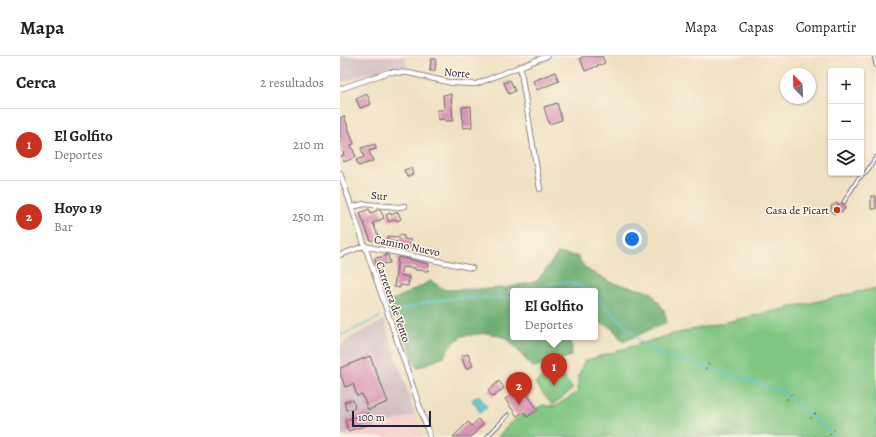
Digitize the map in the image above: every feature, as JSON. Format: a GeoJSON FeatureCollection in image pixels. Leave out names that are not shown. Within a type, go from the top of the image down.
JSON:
{"type":"FeatureCollection","features":[{"type":"Feature","properties":{"kind":"street","name":"Norte"},"geometry":{"type":"LineString","coordinates":[[340,89],[389,72],[409,73],[452,83],[476,84],[547,56]]}},
{"type":"Feature","properties":{"kind":"street"},"geometry":{"type":"LineString","coordinates":[[520,66],[540,189]]}},
{"type":"Feature","properties":{"kind":"street","name":"Carretera de Vento"},"geometry":{"type":"LineString","coordinates":[[340,173],[430,437]]}},
{"type":"Feature","properties":{"kind":"street","name":"Sur"},"geometry":{"type":"LineString","coordinates":[[352,207],[364,204],[398,207],[405,206]]}},
{"type":"Feature","properties":{"kind":"street","name":"Camino Nuevo"},"geometry":{"type":"LineString","coordinates":[[340,255],[364,246],[472,268]]}},
{"type":"Feature","properties":{"kind":"lane"},"geometry":{"type":"LineString","coordinates":[[874,56],[876,66]]}},
{"type":"Feature","properties":{"kind":"lane"},"geometry":{"type":"LineString","coordinates":[[844,202],[858,180],[866,173],[876,157]]}},
{"type":"Feature","properties":{"kind":"lane"},"geometry":{"type":"LineString","coordinates":[[487,437],[508,415]]}},
{"type":"Feature","properties":{"kind":"path"},"geometry":{"type":"LineString","coordinates":[[705,370],[709,363]]}},
{"type":"Feature","properties":{"kind":"path"},"geometry":{"type":"LineString","coordinates":[[786,400],[792,394]]}},
{"type":"Feature","properties":{"kind":"path"},"geometry":{"type":"LineString","coordinates":[[810,419],[816,413]]}},
{"type":"Feature","properties":{"kind":"path"},"geometry":{"type":"LineString","coordinates":[[829,435],[835,429]]}},
{"type":"Feature","properties":{"kind":"shaded area"},"geometry":{"type":"Polygon","coordinates":[[[340,56],[405,56],[408,68],[389,66],[340,83],[340,56]]]}},
{"type":"Feature","properties":{"kind":"shaded area"},"geometry":{"type":"Polygon","coordinates":[[[384,320],[415,415],[340,436],[340,346],[350,338],[384,320]]]}},
{"type":"Feature","properties":{"kind":"shaded area"},"geometry":{"type":"Polygon","coordinates":[[[415,415],[422,437],[340,437],[340,436],[415,415]]]}},
{"type":"Feature","properties":{"kind":"green space"},"geometry":{"type":"Polygon","coordinates":[[[558,253],[577,256],[586,269],[613,283],[651,292],[664,310],[667,322],[623,342],[612,328],[598,323],[598,288],[510,288],[510,340],[569,340],[572,348],[571,356],[545,365],[532,367],[507,338],[487,333],[462,336],[449,347],[444,357],[417,368],[391,301],[431,281],[445,290],[505,288],[537,281],[558,253]]]}},
{"type":"Feature","properties":{"kind":"green space"},"geometry":{"type":"Polygon","coordinates":[[[876,288],[876,437],[498,437],[512,421],[543,405],[554,407],[578,392],[578,378],[584,361],[669,335],[876,288]]]}},
{"type":"Feature","properties":{"kind":"green space"},"geometry":{"type":"Polygon","coordinates":[[[556,367],[573,389],[552,405],[535,383],[556,367]]]}},
{"type":"Feature","properties":{"kind":"water"},"geometry":{"type":"Polygon","coordinates":[[[478,395],[487,407],[480,412],[472,400],[478,395]]]}},
{"type":"Feature","properties":{"kind":"building"},"geometry":{"type":"Polygon","coordinates":[[[585,56],[602,56],[605,63],[585,71],[580,58],[585,56]]]}},
{"type":"Feature","properties":{"kind":"building"},"geometry":{"type":"Polygon","coordinates":[[[431,59],[436,59],[435,71],[430,71],[431,59]]]}},
{"type":"Feature","properties":{"kind":"building"},"geometry":{"type":"Polygon","coordinates":[[[555,72],[559,81],[537,90],[533,81],[555,72]]]}},
{"type":"Feature","properties":{"kind":"building"},"geometry":{"type":"Polygon","coordinates":[[[510,80],[515,91],[509,94],[504,83],[510,80]]]}},
{"type":"Feature","properties":{"kind":"building"},"geometry":{"type":"Polygon","coordinates":[[[367,94],[371,104],[360,108],[356,99],[367,94]]]}},
{"type":"Feature","properties":{"kind":"building"},"geometry":{"type":"Polygon","coordinates":[[[451,94],[453,121],[445,121],[444,119],[438,120],[437,110],[444,110],[443,95],[451,94]]]}},
{"type":"Feature","properties":{"kind":"building"},"geometry":{"type":"Polygon","coordinates":[[[557,103],[562,120],[549,124],[544,107],[557,103]]]}},
{"type":"Feature","properties":{"kind":"building"},"geometry":{"type":"Polygon","coordinates":[[[471,106],[472,127],[463,128],[462,107],[471,106]]]}},
{"type":"Feature","properties":{"kind":"building"},"geometry":{"type":"Polygon","coordinates":[[[344,116],[354,144],[351,145],[356,157],[344,162],[341,156],[344,155],[340,143],[342,141],[340,136],[340,118],[344,116]]]}},
{"type":"Feature","properties":{"kind":"building"},"geometry":{"type":"Polygon","coordinates":[[[375,144],[376,149],[369,151],[373,161],[359,166],[356,160],[364,157],[361,148],[375,144]]]}},
{"type":"Feature","properties":{"kind":"building"},"geometry":{"type":"Polygon","coordinates":[[[411,168],[413,174],[407,177],[404,170],[411,168]]]}},
{"type":"Feature","properties":{"kind":"building"},"geometry":{"type":"Polygon","coordinates":[[[871,196],[876,196],[876,209],[871,209],[871,196]]]}},
{"type":"Feature","properties":{"kind":"building","name":"Casa de Picart"},"geometry":{"type":"Polygon","coordinates":[[[837,203],[838,205],[842,203],[845,208],[843,211],[834,214],[830,209],[832,208],[831,206],[837,203]]]}},
{"type":"Feature","properties":{"kind":"building"},"geometry":{"type":"Polygon","coordinates":[[[369,209],[371,213],[380,209],[384,218],[373,223],[379,238],[371,241],[360,213],[369,209]]]}},
{"type":"Feature","properties":{"kind":"building"},"geometry":{"type":"Polygon","coordinates":[[[398,212],[401,219],[397,221],[396,219],[389,222],[386,215],[390,213],[391,215],[398,212]]]}},
{"type":"Feature","properties":{"kind":"building"},"geometry":{"type":"Polygon","coordinates":[[[399,235],[404,236],[404,239],[411,240],[410,248],[398,247],[398,245],[387,243],[388,236],[399,237],[399,235]]]}},
{"type":"Feature","properties":{"kind":"building"},"geometry":{"type":"Polygon","coordinates":[[[386,254],[388,255],[390,263],[376,265],[375,258],[386,256],[386,254]]]}},
{"type":"Feature","properties":{"kind":"building"},"geometry":{"type":"Polygon","coordinates":[[[398,257],[429,264],[428,271],[402,267],[400,275],[409,277],[408,286],[400,285],[400,288],[394,287],[398,257]]]}},
{"type":"Feature","properties":{"kind":"building"},"geometry":{"type":"Polygon","coordinates":[[[468,354],[473,366],[466,369],[461,356],[468,354]]]}},
{"type":"Feature","properties":{"kind":"building"},"geometry":{"type":"Polygon","coordinates":[[[370,356],[388,402],[368,410],[362,394],[357,396],[353,384],[345,387],[340,373],[340,368],[370,356]]]}},
{"type":"Feature","properties":{"kind":"building"},"geometry":{"type":"Polygon","coordinates":[[[499,381],[504,388],[493,397],[488,391],[499,381]]]}},
{"type":"Feature","properties":{"kind":"building"},"geometry":{"type":"Polygon","coordinates":[[[522,387],[538,410],[527,417],[524,412],[517,416],[505,399],[522,387]]]}},
{"type":"Feature","properties":{"kind":"building"},"geometry":{"type":"Polygon","coordinates":[[[353,400],[355,408],[346,410],[344,402],[353,400]]]}},
{"type":"Feature","properties":{"kind":"building"},"geometry":{"type":"Polygon","coordinates":[[[368,413],[371,424],[348,431],[345,420],[368,413]]]}},
{"type":"Feature","properties":{"kind":"building"},"geometry":{"type":"Polygon","coordinates":[[[478,419],[483,424],[471,437],[453,437],[468,422],[472,426],[478,419]]]}},
{"type":"Feature","properties":{"kind":"waterway"},"geometry":{"type":"LineString","coordinates":[[539,288],[552,283],[570,282],[583,288]]}},
{"type":"Feature","properties":{"kind":"waterway"},"geometry":{"type":"LineString","coordinates":[[392,313],[424,303],[456,298],[510,298]]}},
{"type":"Feature","properties":{"kind":"waterway"},"geometry":{"type":"LineString","coordinates":[[598,298],[640,341],[663,356],[692,363],[778,390],[784,393],[836,437]]}},
{"type":"Feature","properties":{"kind":"waterway"},"geometry":{"type":"LineString","coordinates":[[340,336],[380,317]]}},
{"type":"Feature","properties":{"kind":"place","name":"Casa de Picart"},"geometry":{"type":"Point","coordinates":[837,210]}},
{"type":"Feature","properties":{"kind":"place","name":"El Golfito"},"geometry":{"type":"Point","coordinates":[554,386]}},
{"type":"Feature","properties":{"kind":"place","name":"Hoyo 19"},"geometry":{"type":"Point","coordinates":[519,405]}}]}
